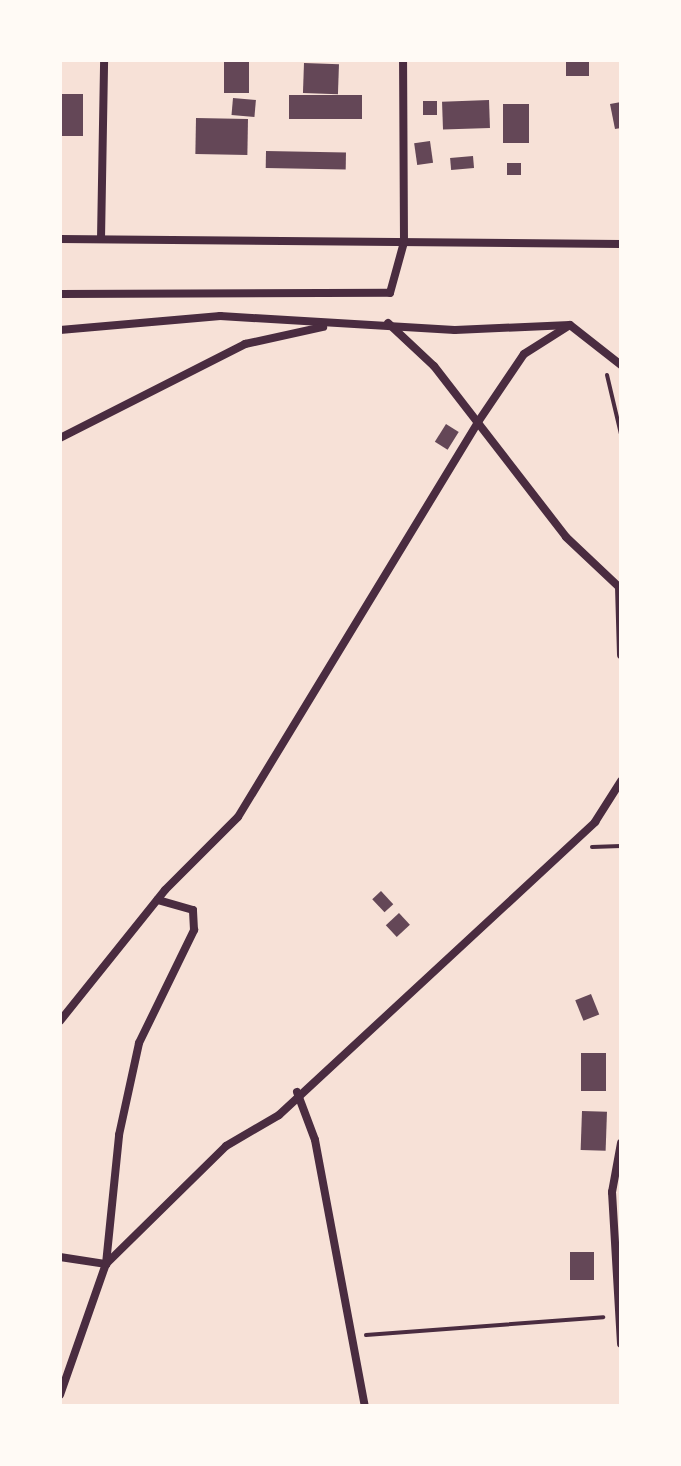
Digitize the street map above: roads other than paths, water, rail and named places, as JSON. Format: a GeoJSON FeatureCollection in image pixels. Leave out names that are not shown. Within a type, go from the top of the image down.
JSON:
{"type":"FeatureCollection","features":[{"type":"Feature","properties":{"kind":"street"},"geometry":{"type":"LineString","coordinates":[[101,239],[104,60]]}},
{"type":"Feature","properties":{"kind":"street"},"geometry":{"type":"LineString","coordinates":[[60,294],[390,293],[404,242],[403,60]]}},
{"type":"Feature","properties":{"kind":"street"},"geometry":{"type":"LineString","coordinates":[[60,239],[621,244]]}},
{"type":"Feature","properties":{"kind":"street"},"geometry":{"type":"LineString","coordinates":[[60,330],[220,316],[339,324],[388,323],[455,330],[570,325],[621,365]]}},
{"type":"Feature","properties":{"kind":"street"},"geometry":{"type":"LineString","coordinates":[[388,323],[478,422],[566,537],[619,587],[621,655]]}},
{"type":"Feature","properties":{"kind":"street"},"geometry":{"type":"LineString","coordinates":[[60,438],[245,344],[339,324]]}},
{"type":"Feature","properties":{"kind":"street"},"geometry":{"type":"LineString","coordinates":[[60,1021],[157,900],[238,817],[478,422],[524,354],[570,325]]}},
{"type":"Feature","properties":{"kind":"street"},"geometry":{"type":"LineString","coordinates":[[106,1264],[226,1146],[279,1115],[297,1092],[595,822],[621,781]]}},
{"type":"Feature","properties":{"kind":"street"},"geometry":{"type":"LineString","coordinates":[[60,1395],[106,1264],[119,1135],[139,1043],[194,930],[193,910],[157,900]]}},
{"type":"Feature","properties":{"kind":"street"},"geometry":{"type":"LineString","coordinates":[[297,1092],[315,1140],[365,1406]]}},
{"type":"Feature","properties":{"kind":"street"},"geometry":{"type":"LineString","coordinates":[[621,1143],[612,1192],[615,1320],[621,1344]]}},
{"type":"Feature","properties":{"kind":"street"},"geometry":{"type":"LineString","coordinates":[[60,1257],[106,1264]]}}]}
